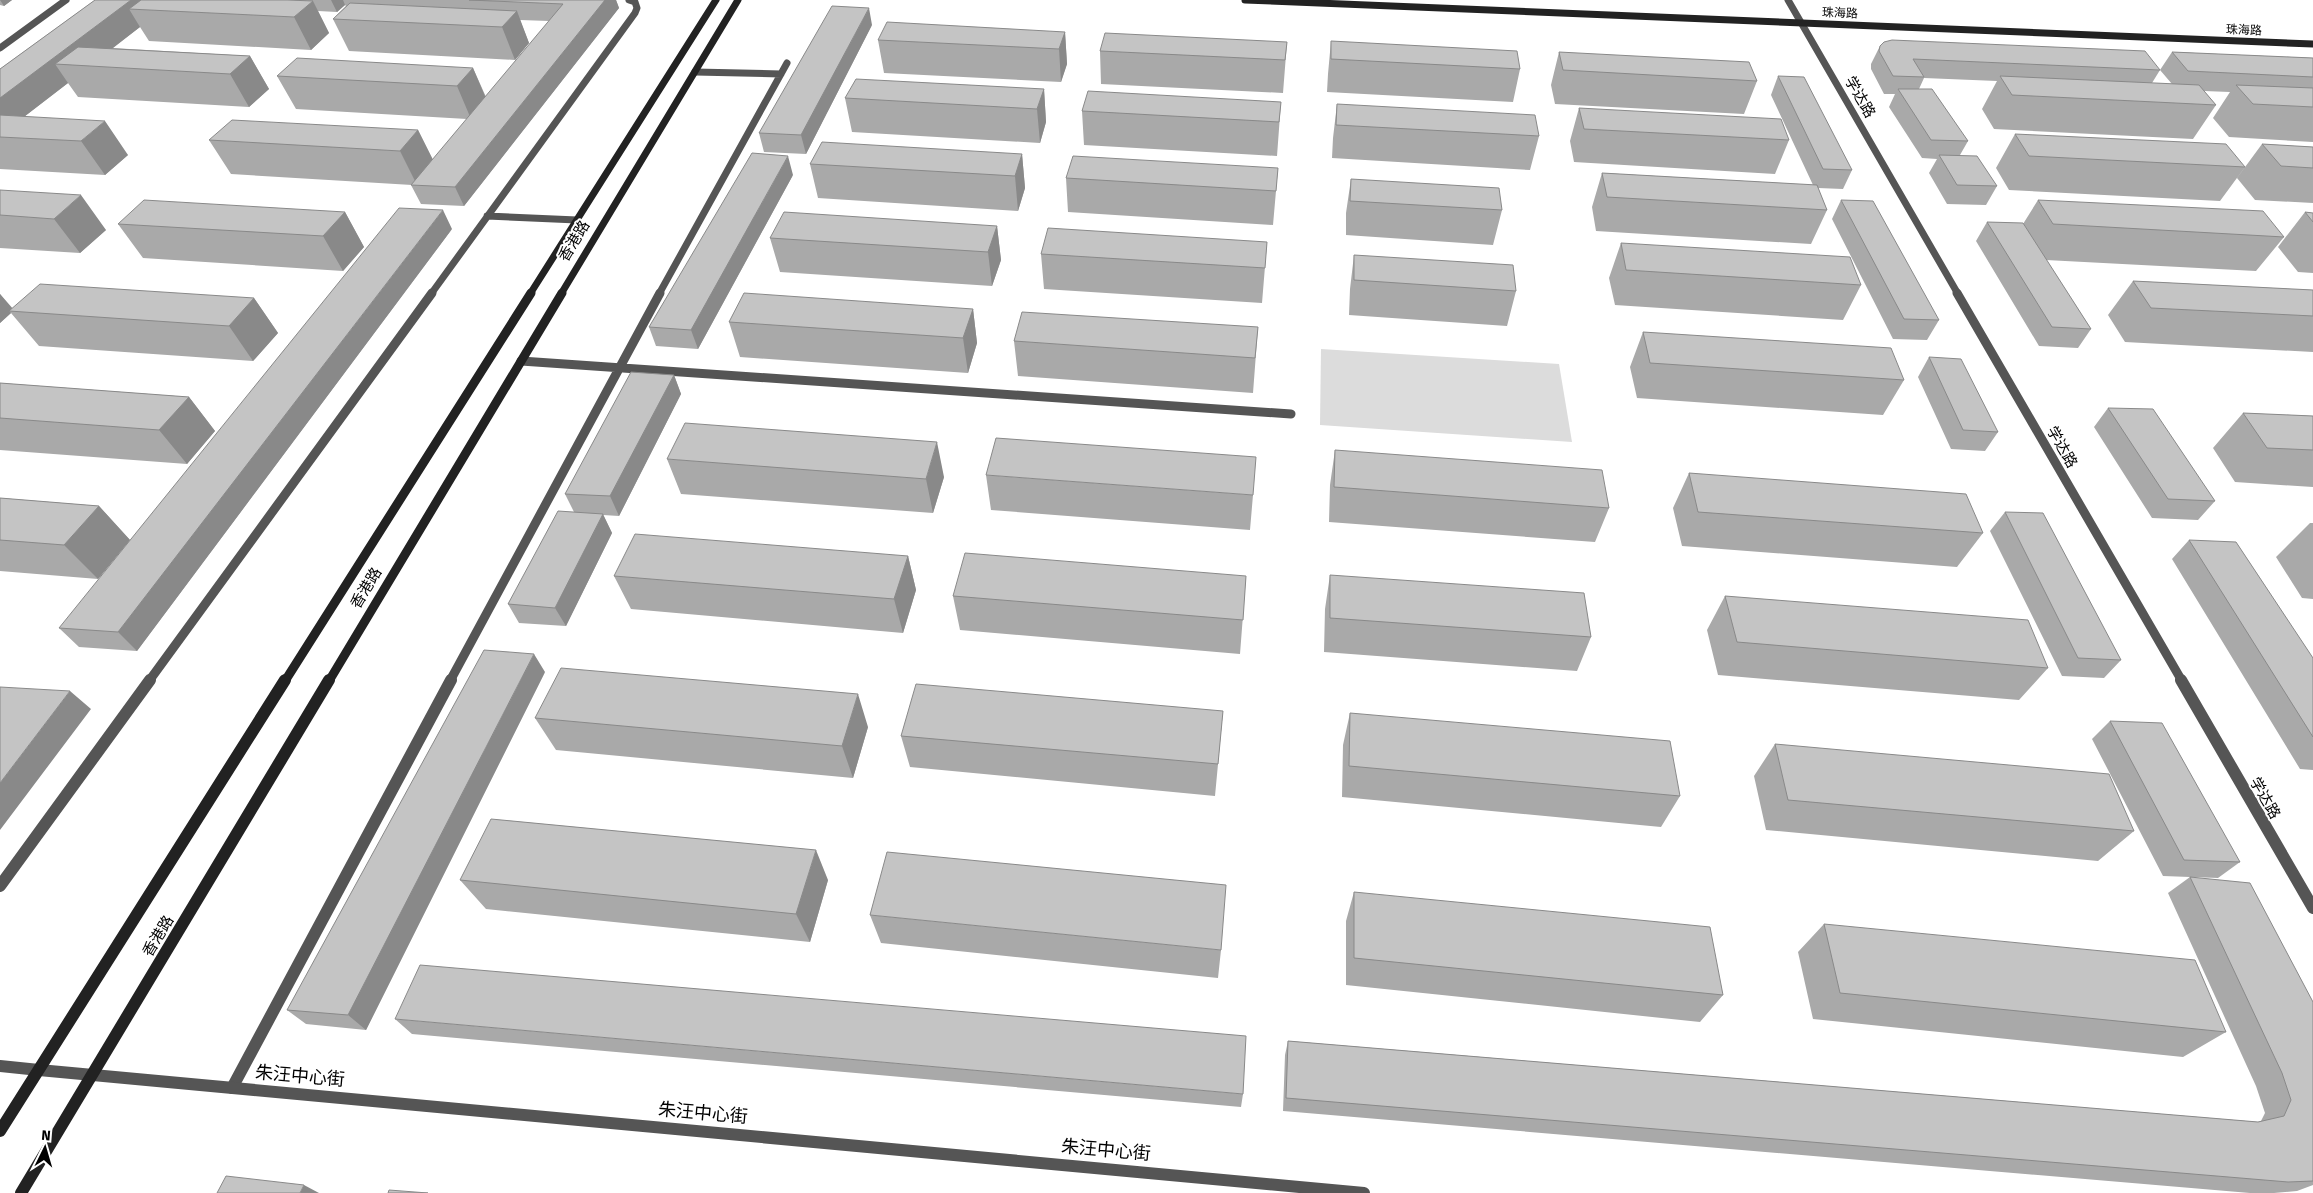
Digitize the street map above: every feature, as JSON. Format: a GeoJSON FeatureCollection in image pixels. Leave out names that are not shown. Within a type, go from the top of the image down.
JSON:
{"type":"FeatureCollection","features":[{"type":"Feature","properties":{"kind":"main road","name":"香港路"},"geometry":{"type":"LineString","coordinates":[[0,1131],[716,0]]}},
{"type":"Feature","properties":{"kind":"main road","name":"香港路"},"geometry":{"type":"LineString","coordinates":[[21,1193],[738,0]]}},
{"type":"Feature","properties":{"kind":"main road","name":"珠海路"},"geometry":{"type":"LineString","coordinates":[[1246,0],[2313,44]]}},
{"type":"Feature","properties":{"kind":"street"},"geometry":{"type":"LineString","coordinates":[[0,48],[66,0]]}},
{"type":"Feature","properties":{"kind":"street"},"geometry":{"type":"LineString","coordinates":[[0,77],[103,0]]}},
{"type":"Feature","properties":{"kind":"street"},"geometry":{"type":"LineString","coordinates":[[0,886],[635,13],[637,8],[635,2],[629,0]]}},
{"type":"Feature","properties":{"kind":"street","name":"学达路"},"geometry":{"type":"LineString","coordinates":[[1788,0],[2313,908]]}},
{"type":"Feature","properties":{"kind":"street"},"geometry":{"type":"LineString","coordinates":[[232,1088],[619,367],[787,63]]}},
{"type":"Feature","properties":{"kind":"street"},"geometry":{"type":"LineString","coordinates":[[695,72],[781,74]]}},
{"type":"Feature","properties":{"kind":"street"},"geometry":{"type":"LineString","coordinates":[[487,216],[577,220]]}},
{"type":"Feature","properties":{"kind":"street"},"geometry":{"type":"LineString","coordinates":[[521,361],[1291,414]]}},
{"type":"Feature","properties":{"kind":"street","name":"朱汪中心街"},"geometry":{"type":"LineString","coordinates":[[0,1066],[1364,1193]]}},
{"type":"Feature","properties":{"kind":"shaded area"},"geometry":{"type":"Polygon","coordinates":[[[1321,349],[1559,364],[1572,442],[1320,425],[1321,349]]]}},
{"type":"Feature","properties":{"kind":"building"},"geometry":{"type":"Polygon","coordinates":[[[95,0],[131,0],[0,98],[0,69],[95,0]]]}},
{"type":"Feature","properties":{"kind":"building"},"geometry":{"type":"Polygon","coordinates":[[[141,0],[313,1],[294,17],[129,9],[141,0]]]}},
{"type":"Feature","properties":{"kind":"building"},"geometry":{"type":"Polygon","coordinates":[[[469,0],[605,0],[455,187],[411,185],[563,4],[469,0]]]}},
{"type":"Feature","properties":{"kind":"building"},"geometry":{"type":"Polygon","coordinates":[[[350,3],[517,11],[502,27],[333,19],[350,3]]]}},
{"type":"Feature","properties":{"kind":"building"},"geometry":{"type":"Polygon","coordinates":[[[832,6],[869,8],[801,135],[759,133],[832,6]]]}},
{"type":"Feature","properties":{"kind":"building"},"geometry":{"type":"Polygon","coordinates":[[[887,22],[1065,32],[1059,49],[878,40],[887,22]]]}},
{"type":"Feature","properties":{"kind":"building"},"geometry":{"type":"Polygon","coordinates":[[[1105,33],[1287,42],[1285,60],[1100,51],[1105,33]]]}},
{"type":"Feature","properties":{"kind":"building"},"geometry":{"type":"Polygon","coordinates":[[[1892,40],[2145,51],[2160,70],[1913,59],[1924,77],[1893,76],[1879,51],[1880,46],[1884,42],[1892,40]]]}},
{"type":"Feature","properties":{"kind":"building"},"geometry":{"type":"Polygon","coordinates":[[[1331,41],[1517,51],[1520,69],[1331,59],[1331,41]]]}},
{"type":"Feature","properties":{"kind":"building"},"geometry":{"type":"Polygon","coordinates":[[[78,47],[250,56],[230,74],[55,64],[78,47]]]}},
{"type":"Feature","properties":{"kind":"building"},"geometry":{"type":"Polygon","coordinates":[[[1559,52],[1749,62],[1757,81],[1563,70],[1559,52]]]}},
{"type":"Feature","properties":{"kind":"building"},"geometry":{"type":"Polygon","coordinates":[[[2172,52],[2313,58],[2313,77],[2188,71],[2172,52]]]}},
{"type":"Feature","properties":{"kind":"building"},"geometry":{"type":"Polygon","coordinates":[[[297,58],[473,68],[457,86],[277,76],[297,58]]]}},
{"type":"Feature","properties":{"kind":"building"},"geometry":{"type":"Polygon","coordinates":[[[1778,76],[1804,77],[1852,170],[1823,169],[1778,76]]]}},
{"type":"Feature","properties":{"kind":"building"},"geometry":{"type":"Polygon","coordinates":[[[2000,76],[2199,85],[2216,105],[2012,95],[2000,76]]]}},
{"type":"Feature","properties":{"kind":"building"},"geometry":{"type":"Polygon","coordinates":[[[856,79],[1044,89],[1037,109],[845,98],[856,79]]]}},
{"type":"Feature","properties":{"kind":"building"},"geometry":{"type":"Polygon","coordinates":[[[2236,85],[2313,88],[2313,107],[2253,104],[2236,85]]]}},
{"type":"Feature","properties":{"kind":"building"},"geometry":{"type":"Polygon","coordinates":[[[1898,89],[1932,89],[1968,141],[1931,140],[1898,89]]]}},
{"type":"Feature","properties":{"kind":"building"},"geometry":{"type":"Polygon","coordinates":[[[1088,91],[1281,102],[1279,122],[1082,111],[1088,91]]]}},
{"type":"Feature","properties":{"kind":"building"},"geometry":{"type":"Polygon","coordinates":[[[1337,104],[1535,115],[1539,136],[1336,125],[1337,104]]]}},
{"type":"Feature","properties":{"kind":"building"},"geometry":{"type":"Polygon","coordinates":[[[1579,108],[1781,119],[1789,140],[1584,129],[1579,108]]]}},
{"type":"Feature","properties":{"kind":"building"},"geometry":{"type":"Polygon","coordinates":[[[0,115],[105,121],[81,141],[0,137],[0,115]]]}},
{"type":"Feature","properties":{"kind":"building"},"geometry":{"type":"Polygon","coordinates":[[[232,120],[418,130],[400,151],[209,140],[232,120]]]}},
{"type":"Feature","properties":{"kind":"building"},"geometry":{"type":"Polygon","coordinates":[[[2015,134],[2226,144],[2245,167],[2029,156],[2015,134]]]}},
{"type":"Feature","properties":{"kind":"building"},"geometry":{"type":"Polygon","coordinates":[[[822,142],[1022,154],[1015,176],[810,164],[822,142]]]}},
{"type":"Feature","properties":{"kind":"building"},"geometry":{"type":"Polygon","coordinates":[[[2262,144],[2313,147],[2313,168],[2281,166],[2262,144]]]}},
{"type":"Feature","properties":{"kind":"building"},"geometry":{"type":"Polygon","coordinates":[[[752,153],[788,156],[691,330],[649,327],[752,153]]]}},
{"type":"Feature","properties":{"kind":"building"},"geometry":{"type":"Polygon","coordinates":[[[1939,155],[1977,156],[1997,186],[1957,185],[1939,155]]]}},
{"type":"Feature","properties":{"kind":"building"},"geometry":{"type":"Polygon","coordinates":[[[1073,156],[1278,168],[1276,191],[1066,178],[1073,156]]]}},
{"type":"Feature","properties":{"kind":"building"},"geometry":{"type":"Polygon","coordinates":[[[1602,173],[1817,185],[1827,210],[1607,197],[1602,173]]]}},
{"type":"Feature","properties":{"kind":"building"},"geometry":{"type":"Polygon","coordinates":[[[1351,179],[1499,188],[1502,210],[1350,201],[1351,179]]]}},
{"type":"Feature","properties":{"kind":"building"},"geometry":{"type":"Polygon","coordinates":[[[0,190],[81,195],[54,219],[0,215],[0,190]]]}},
{"type":"Feature","properties":{"kind":"building"},"geometry":{"type":"Polygon","coordinates":[[[144,200],[345,212],[323,236],[118,224],[144,200]]]}},
{"type":"Feature","properties":{"kind":"building"},"geometry":{"type":"Polygon","coordinates":[[[1841,200],[1873,201],[1939,320],[1904,319],[1841,200]]]}},
{"type":"Feature","properties":{"kind":"building"},"geometry":{"type":"Polygon","coordinates":[[[2038,200],[2263,211],[2284,237],[2053,224],[2038,200]]]}},
{"type":"Feature","properties":{"kind":"building"},"geometry":{"type":"Polygon","coordinates":[[[399,208],[443,210],[118,632],[59,628],[399,208]]]}},
{"type":"Feature","properties":{"kind":"building"},"geometry":{"type":"Polygon","coordinates":[[[784,212],[997,226],[988,252],[770,238],[784,212]]]}},
{"type":"Feature","properties":{"kind":"building"},"geometry":{"type":"Polygon","coordinates":[[[2305,212],[2313,213],[2313,222],[2305,212]]]}},
{"type":"Feature","properties":{"kind":"building"},"geometry":{"type":"Polygon","coordinates":[[[1987,222],[2023,223],[2091,329],[2052,327],[1987,222]]]}},
{"type":"Feature","properties":{"kind":"building"},"geometry":{"type":"Polygon","coordinates":[[[1048,228],[1267,242],[1265,268],[1041,254],[1048,228]]]}},
{"type":"Feature","properties":{"kind":"building"},"geometry":{"type":"Polygon","coordinates":[[[1621,243],[1850,257],[1861,285],[1626,270],[1621,243]]]}},
{"type":"Feature","properties":{"kind":"building"},"geometry":{"type":"Polygon","coordinates":[[[1354,255],[1513,265],[1516,291],[1354,280],[1354,255]]]}},
{"type":"Feature","properties":{"kind":"building"},"geometry":{"type":"Polygon","coordinates":[[[2133,281],[2313,290],[2313,316],[2151,308],[2133,281]]]}},
{"type":"Feature","properties":{"kind":"building"},"geometry":{"type":"Polygon","coordinates":[[[40,284],[254,298],[229,326],[9,311],[40,284]]]}},
{"type":"Feature","properties":{"kind":"building"},"geometry":{"type":"Polygon","coordinates":[[[744,293],[973,309],[963,338],[729,322],[744,293]]]}},
{"type":"Feature","properties":{"kind":"building"},"geometry":{"type":"Polygon","coordinates":[[[1022,312],[1258,327],[1255,358],[1014,341],[1022,312]]]}},
{"type":"Feature","properties":{"kind":"building"},"geometry":{"type":"Polygon","coordinates":[[[1643,332],[1891,348],[1904,380],[1650,363],[1643,332]]]}},
{"type":"Feature","properties":{"kind":"building"},"geometry":{"type":"Polygon","coordinates":[[[1929,357],[1961,359],[1998,432],[1963,430],[1929,357]]]}},
{"type":"Feature","properties":{"kind":"building"},"geometry":{"type":"Polygon","coordinates":[[[631,372],[674,375],[610,496],[565,494],[631,372]]]}},
{"type":"Feature","properties":{"kind":"building"},"geometry":{"type":"Polygon","coordinates":[[[0,383],[189,397],[159,430],[0,418],[0,383]]]}},
{"type":"Feature","properties":{"kind":"building"},"geometry":{"type":"Polygon","coordinates":[[[2108,408],[2153,409],[2215,501],[2168,499],[2108,408]]]}},
{"type":"Feature","properties":{"kind":"building"},"geometry":{"type":"Polygon","coordinates":[[[2243,413],[2313,416],[2313,450],[2267,448],[2243,413]]]}},
{"type":"Feature","properties":{"kind":"building"},"geometry":{"type":"Polygon","coordinates":[[[685,423],[937,442],[926,479],[667,459],[685,423]]]}},
{"type":"Feature","properties":{"kind":"building"},"geometry":{"type":"Polygon","coordinates":[[[996,438],[1256,457],[1253,495],[986,475],[996,438]]]}},
{"type":"Feature","properties":{"kind":"building"},"geometry":{"type":"Polygon","coordinates":[[[1335,450],[1602,470],[1609,508],[1334,487],[1335,450]]]}},
{"type":"Feature","properties":{"kind":"building"},"geometry":{"type":"Polygon","coordinates":[[[1689,473],[1966,494],[1983,533],[1698,512],[1689,473]]]}},
{"type":"Feature","properties":{"kind":"building"},"geometry":{"type":"Polygon","coordinates":[[[0,498],[99,506],[64,545],[0,540],[0,498]]]}},
{"type":"Feature","properties":{"kind":"building"},"geometry":{"type":"Polygon","coordinates":[[[558,511],[603,514],[555,608],[508,604],[558,511]]]}},
{"type":"Feature","properties":{"kind":"building"},"geometry":{"type":"Polygon","coordinates":[[[2005,512],[2043,513],[2121,660],[2078,658],[2005,512]]]}},
{"type":"Feature","properties":{"kind":"building"},"geometry":{"type":"Polygon","coordinates":[[[635,534],[908,556],[894,599],[614,576],[635,534]]]}},
{"type":"Feature","properties":{"kind":"building"},"geometry":{"type":"Polygon","coordinates":[[[2189,540],[2236,542],[2313,658],[2313,737],[2189,540]]]}},
{"type":"Feature","properties":{"kind":"building"},"geometry":{"type":"Polygon","coordinates":[[[965,553],[1246,576],[1243,620],[953,596],[965,553]]]}},
{"type":"Feature","properties":{"kind":"building"},"geometry":{"type":"Polygon","coordinates":[[[1330,575],[1584,593],[1591,637],[1330,618],[1330,575]]]}},
{"type":"Feature","properties":{"kind":"building"},"geometry":{"type":"Polygon","coordinates":[[[1725,596],[2028,620],[2048,668],[1737,642],[1725,596]]]}},
{"type":"Feature","properties":{"kind":"building"},"geometry":{"type":"Polygon","coordinates":[[[484,650],[534,654],[348,1015],[287,1010],[484,650]]]}},
{"type":"Feature","properties":{"kind":"building"},"geometry":{"type":"Polygon","coordinates":[[[561,668],[858,694],[842,746],[535,718],[561,668]]]}},
{"type":"Feature","properties":{"kind":"building"},"geometry":{"type":"Polygon","coordinates":[[[916,684],[1223,711],[1218,764],[901,736],[916,684]]]}},
{"type":"Feature","properties":{"kind":"building"},"geometry":{"type":"Polygon","coordinates":[[[0,687],[70,691],[0,783],[0,687]]]}},
{"type":"Feature","properties":{"kind":"building"},"geometry":{"type":"Polygon","coordinates":[[[1350,713],[1670,741],[1680,796],[1349,766],[1350,713]]]}},
{"type":"Feature","properties":{"kind":"building"},"geometry":{"type":"Polygon","coordinates":[[[2110,721],[2162,723],[2240,862],[2184,860],[2110,721]]]}},
{"type":"Feature","properties":{"kind":"building"},"geometry":{"type":"Polygon","coordinates":[[[1775,744],[2109,774],[2134,831],[1788,800],[1775,744]]]}},
{"type":"Feature","properties":{"kind":"building"},"geometry":{"type":"Polygon","coordinates":[[[491,819],[816,850],[796,914],[460,880],[491,819]]]}},
{"type":"Feature","properties":{"kind":"building"},"geometry":{"type":"Polygon","coordinates":[[[887,852],[1226,885],[1221,950],[870,915],[887,852]]]}},
{"type":"Feature","properties":{"kind":"building"},"geometry":{"type":"Polygon","coordinates":[[[2190,877],[2250,883],[2313,1002],[2313,1181],[2288,1182],[1286,1098],[1288,1041],[2258,1122],[2284,1116],[2291,1100],[2282,1073],[2190,877]]]}},
{"type":"Feature","properties":{"kind":"building"},"geometry":{"type":"Polygon","coordinates":[[[1354,892],[1710,927],[1723,995],[1354,958],[1354,892]]]}},
{"type":"Feature","properties":{"kind":"building"},"geometry":{"type":"Polygon","coordinates":[[[1824,924],[2195,960],[2226,1032],[1840,993],[1824,924]]]}},
{"type":"Feature","properties":{"kind":"building"},"geometry":{"type":"Polygon","coordinates":[[[420,965],[1246,1036],[1243,1094],[395,1019],[420,965]]]}},
{"type":"Feature","properties":{"kind":"building"},"geometry":{"type":"Polygon","coordinates":[[[226,1176],[304,1185],[300,1193],[217,1193],[226,1176]]]}},
{"type":"Feature","properties":{"kind":"building"},"geometry":{"type":"Polygon","coordinates":[[[389,1190],[428,1193],[388,1193],[389,1190]]]}}]}
